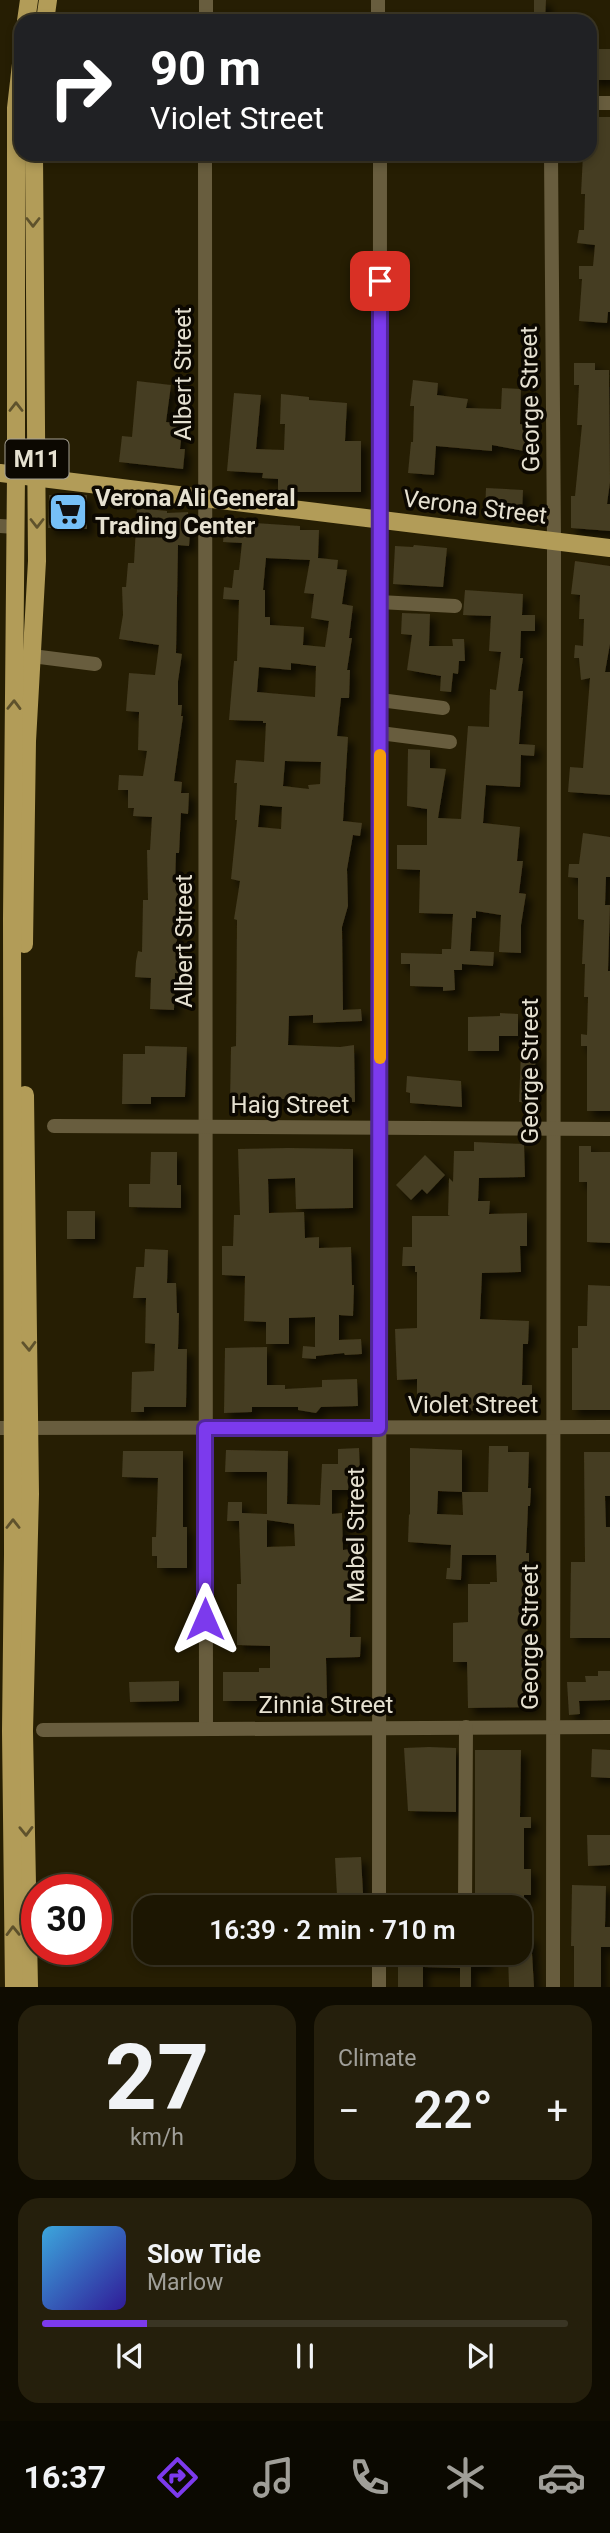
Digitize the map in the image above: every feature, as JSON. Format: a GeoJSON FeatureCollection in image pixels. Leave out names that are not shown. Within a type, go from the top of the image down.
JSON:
{"type":"FeatureCollection","features":[{"type":"Feature","properties":{"kind":"main road","name":"M11"},"geometry":{"type":"LineString","coordinates":[[14,1987],[11,1731],[14,1427],[12,919],[8,474],[15,161]]}},
{"type":"Feature","properties":{"kind":"main road","name":"M11"},"geometry":{"type":"LineString","coordinates":[[29,1987],[24,1731],[30,1494],[14,1427],[26,1278],[24,931],[27,741],[37,561],[34,161]]}},
{"type":"Feature","properties":{"kind":"main road","name":"Verona Street"},"geometry":{"type":"LineString","coordinates":[[8,474],[610,548]]}},
{"type":"Feature","properties":{"kind":"street","name":"Albert Street"},"geometry":{"type":"LineString","coordinates":[[205,161],[206,1728]]}},
{"type":"Feature","properties":{"kind":"street","name":"Mabel Street"},"geometry":{"type":"LineString","coordinates":[[379,1895],[380,161]]}},
{"type":"Feature","properties":{"kind":"street","name":"George Street"},"geometry":{"type":"LineString","coordinates":[[551,161],[554,541],[552,1987]]}},
{"type":"Feature","properties":{"kind":"street"},"geometry":{"type":"LineString","coordinates":[[379,601],[455,606]]}},
{"type":"Feature","properties":{"kind":"street"},"geometry":{"type":"LineString","coordinates":[[32,656],[95,664]]}},
{"type":"Feature","properties":{"kind":"street"},"geometry":{"type":"LineString","coordinates":[[380,700],[443,708]]}},
{"type":"Feature","properties":{"kind":"street"},"geometry":{"type":"LineString","coordinates":[[380,736],[449,746]]}},
{"type":"Feature","properties":{"kind":"street","name":"Haig Street"},"geometry":{"type":"LineString","coordinates":[[54,1126],[610,1129]]}},
{"type":"Feature","properties":{"kind":"street","name":"Violet Street"},"geometry":{"type":"LineString","coordinates":[[14,1427],[610,1427]]}},
{"type":"Feature","properties":{"kind":"street"},"geometry":{"type":"LineString","coordinates":[[465,1895],[466,1727]]}},
{"type":"Feature","properties":{"kind":"street","name":"Zinnia Street"},"geometry":{"type":"LineString","coordinates":[[43,1730],[610,1727]]}},
{"type":"Feature","properties":{"kind":"street"},"geometry":{"type":"LineString","coordinates":[[379,1965],[379,1987]]}},
{"type":"Feature","properties":{"kind":"building"},"geometry":{"type":"Polygon","coordinates":[[[534,0],[546,0],[545,14],[534,14],[534,0]]]}},
{"type":"Feature","properties":{"kind":"building"},"geometry":{"type":"Polygon","coordinates":[[[597,49],[610,49],[610,80],[597,80],[597,49]]]}},
{"type":"Feature","properties":{"kind":"building"},"geometry":{"type":"Polygon","coordinates":[[[597,117],[610,117],[610,312],[607,323],[579,321],[582,279],[579,279],[579,266],[593,266],[595,245],[577,243],[579,230],[584,230],[585,194],[581,194],[583,161],[597,161],[597,117]]]}},
{"type":"Feature","properties":{"kind":"building"},"geometry":{"type":"Polygon","coordinates":[[[574,363],[595,363],[595,370],[609,370],[610,482],[607,504],[610,504],[610,531],[571,528],[571,496],[575,496],[582,425],[577,425],[579,385],[574,385],[574,363]]]}},
{"type":"Feature","properties":{"kind":"building"},"geometry":{"type":"Polygon","coordinates":[[[413,380],[438,383],[437,395],[468,399],[466,408],[501,409],[502,388],[521,389],[520,424],[528,426],[524,451],[492,445],[492,451],[436,446],[434,475],[408,473],[413,442],[414,406],[410,406],[413,380]]]}},
{"type":"Feature","properties":{"kind":"building"},"geometry":{"type":"Polygon","coordinates":[[[137,381],[171,385],[166,422],[183,424],[180,449],[185,449],[183,469],[119,462],[122,436],[132,437],[137,381]]]}},
{"type":"Feature","properties":{"kind":"building"},"geometry":{"type":"Polygon","coordinates":[[[234,393],[261,395],[256,449],[284,450],[285,424],[280,424],[281,394],[309,397],[309,400],[347,403],[345,441],[361,441],[361,492],[278,492],[278,479],[262,478],[263,473],[227,471],[234,393]]]}},
{"type":"Feature","properties":{"kind":"building"},"geometry":{"type":"Polygon","coordinates":[[[486,488],[523,490],[522,513],[485,512],[486,488]]]}},
{"type":"Feature","properties":{"kind":"building","name":"Verona Ali General Trading Center"},"geometry":{"type":"Polygon","coordinates":[[[49,495],[87,495],[87,529],[48,528],[49,495]]]}},
{"type":"Feature","properties":{"kind":"building"},"geometry":{"type":"Polygon","coordinates":[[[137,508],[167,513],[188,512],[190,533],[189,546],[178,545],[176,653],[182,654],[178,705],[182,705],[183,716],[174,781],[182,782],[181,793],[189,793],[188,814],[181,813],[175,884],[181,884],[176,952],[189,953],[188,974],[175,973],[174,1010],[150,1009],[151,978],[135,977],[138,951],[142,952],[143,900],[148,900],[147,850],[150,850],[152,817],[133,816],[134,808],[128,808],[128,790],[118,790],[119,775],[143,776],[147,751],[138,750],[139,712],[126,711],[129,673],[155,675],[159,645],[119,639],[123,615],[122,587],[126,587],[128,563],[134,563],[137,508]]]}},
{"type":"Feature","properties":{"kind":"building"},"geometry":{"type":"Polygon","coordinates":[[[225,521],[300,526],[300,530],[319,530],[318,558],[338,560],[337,569],[347,570],[342,604],[353,606],[347,670],[350,670],[349,698],[341,698],[337,736],[348,737],[343,821],[362,823],[360,836],[353,835],[347,869],[348,906],[342,927],[343,1010],[361,1009],[362,1021],[313,1023],[313,1015],[289,1016],[288,1045],[354,1045],[355,1102],[331,1102],[331,1099],[253,1099],[253,1102],[230,1102],[231,1047],[236,1046],[237,920],[234,919],[240,881],[231,879],[237,820],[237,783],[234,783],[236,760],[264,762],[266,723],[229,720],[234,661],[237,661],[239,600],[223,599],[224,587],[232,588],[234,570],[239,570],[242,543],[223,542],[225,521]],[[266,558],[263,590],[265,617],[270,617],[270,625],[304,627],[303,645],[325,647],[329,621],[311,618],[314,594],[304,593],[310,560],[266,558]],[[291,663],[291,670],[259,667],[257,692],[315,697],[316,666],[291,663]],[[285,761],[283,786],[309,789],[308,785],[320,784],[321,762],[285,761]],[[260,805],[258,827],[281,829],[282,807],[260,805]]]}},
{"type":"Feature","properties":{"kind":"building"},"geometry":{"type":"Polygon","coordinates":[[[395,546],[447,548],[443,587],[393,584],[395,546]]]}},
{"type":"Feature","properties":{"kind":"building"},"geometry":{"type":"Polygon","coordinates":[[[575,561],[610,566],[610,644],[605,672],[610,672],[610,795],[568,792],[570,767],[583,768],[590,678],[581,680],[579,658],[574,658],[575,645],[583,646],[584,619],[579,619],[580,595],[571,594],[575,561]]]}},
{"type":"Feature","properties":{"kind":"building"},"geometry":{"type":"Polygon","coordinates":[[[465,590],[523,594],[522,615],[535,615],[535,631],[521,631],[520,658],[523,658],[518,691],[523,691],[519,744],[535,745],[534,756],[521,755],[520,787],[486,785],[483,823],[520,827],[517,861],[523,861],[519,893],[526,894],[521,925],[521,953],[499,952],[501,915],[476,911],[476,918],[472,918],[470,951],[494,952],[493,966],[462,964],[462,970],[454,970],[455,990],[443,991],[443,987],[410,986],[410,964],[401,964],[401,953],[442,954],[442,949],[451,949],[453,914],[419,913],[420,870],[397,869],[397,845],[427,845],[427,809],[407,806],[408,749],[430,750],[430,768],[446,769],[438,818],[461,819],[468,726],[489,727],[490,689],[496,690],[501,652],[489,651],[491,616],[463,615],[465,590]]]}},
{"type":"Feature","properties":{"kind":"building"},"geometry":{"type":"Polygon","coordinates":[[[402,613],[430,614],[429,646],[453,646],[452,639],[464,639],[465,661],[459,661],[458,674],[453,673],[451,692],[440,691],[441,676],[407,670],[412,635],[401,634],[402,613]]]}},
{"type":"Feature","properties":{"kind":"building"},"geometry":{"type":"Polygon","coordinates":[[[583,833],[610,837],[610,877],[606,877],[605,905],[610,905],[610,1111],[587,1111],[587,1046],[581,1046],[581,1034],[587,1035],[588,997],[584,997],[585,964],[582,964],[584,920],[578,919],[578,878],[568,877],[569,864],[579,864],[583,833]]]}},
{"type":"Feature","properties":{"kind":"building"},"geometry":{"type":"Polygon","coordinates":[[[500,1013],[518,1014],[518,1036],[499,1036],[499,1051],[468,1051],[468,1017],[500,1016],[500,1013]]]}},
{"type":"Feature","properties":{"kind":"building"},"geometry":{"type":"Polygon","coordinates":[[[145,1046],[187,1047],[185,1097],[151,1097],[151,1104],[122,1104],[123,1054],[145,1054],[145,1046]]]}},
{"type":"Feature","properties":{"kind":"building"},"geometry":{"type":"Polygon","coordinates":[[[521,1052],[536,1053],[533,1103],[519,1102],[521,1052]]]}},
{"type":"Feature","properties":{"kind":"building"},"geometry":{"type":"Polygon","coordinates":[[[407,1076],[461,1081],[462,1107],[410,1103],[410,1093],[406,1092],[407,1076]]]}},
{"type":"Feature","properties":{"kind":"building"},"geometry":{"type":"Polygon","coordinates":[[[474,1142],[524,1144],[525,1177],[479,1178],[478,1201],[490,1201],[489,1214],[527,1213],[527,1246],[520,1246],[521,1272],[482,1273],[480,1319],[529,1321],[528,1344],[523,1344],[522,1385],[532,1385],[532,1411],[454,1411],[454,1404],[417,1404],[417,1379],[397,1380],[395,1329],[417,1328],[417,1272],[415,1266],[402,1266],[403,1247],[412,1247],[412,1216],[450,1216],[449,1178],[453,1182],[454,1151],[474,1151],[474,1142]]]}},
{"type":"Feature","properties":{"kind":"building"},"geometry":{"type":"Polygon","coordinates":[[[579,1146],[591,1146],[591,1152],[610,1152],[610,1243],[587,1242],[587,1182],[579,1182],[579,1146]]]}},
{"type":"Feature","properties":{"kind":"building"},"geometry":{"type":"Polygon","coordinates":[[[238,1149],[353,1149],[353,1208],[296,1209],[295,1178],[268,1179],[269,1213],[304,1212],[305,1238],[319,1237],[319,1248],[351,1247],[353,1316],[339,1315],[339,1340],[361,1339],[362,1354],[344,1353],[316,1356],[316,1359],[302,1358],[303,1346],[315,1347],[315,1317],[289,1318],[289,1344],[266,1344],[266,1322],[244,1321],[245,1276],[222,1275],[222,1246],[233,1246],[234,1215],[240,1215],[238,1149]]]}},
{"type":"Feature","properties":{"kind":"building"},"geometry":{"type":"Polygon","coordinates":[[[151,1152],[177,1152],[177,1185],[181,1185],[181,1208],[129,1207],[129,1184],[150,1184],[151,1152]]]}},
{"type":"Feature","properties":{"kind":"building"},"geometry":{"type":"Polygon","coordinates":[[[425,1155],[445,1175],[427,1194],[422,1189],[411,1200],[396,1185],[425,1155]]]}},
{"type":"Feature","properties":{"kind":"building"},"geometry":{"type":"Polygon","coordinates":[[[67,1211],[95,1211],[95,1239],[67,1239],[67,1211]]]}},
{"type":"Feature","properties":{"kind":"building"},"geometry":{"type":"Polygon","coordinates":[[[145,1249],[168,1250],[167,1283],[176,1283],[178,1349],[187,1349],[186,1407],[144,1407],[144,1412],[131,1412],[132,1372],[154,1371],[155,1344],[145,1343],[146,1298],[133,1298],[136,1267],[144,1267],[145,1249]]]}},
{"type":"Feature","properties":{"kind":"building"},"geometry":{"type":"Polygon","coordinates":[[[588,1285],[610,1286],[610,1410],[572,1410],[572,1348],[578,1348],[578,1326],[587,1326],[588,1285]]]}},
{"type":"Feature","properties":{"kind":"building"},"geometry":{"type":"Polygon","coordinates":[[[267,1347],[267,1385],[285,1385],[285,1389],[322,1387],[322,1380],[357,1379],[358,1406],[321,1407],[316,1413],[298,1410],[298,1407],[252,1407],[252,1412],[224,1413],[225,1348],[267,1347]]]}},
{"type":"Feature","properties":{"kind":"building"},"geometry":{"type":"Polygon","coordinates":[[[489,1446],[508,1446],[508,1452],[529,1452],[528,1488],[531,1488],[526,1553],[529,1553],[529,1565],[523,1565],[524,1625],[527,1625],[533,1679],[533,1707],[468,1708],[467,1662],[453,1662],[453,1623],[468,1622],[468,1584],[497,1582],[496,1555],[462,1555],[461,1580],[446,1579],[447,1568],[450,1568],[451,1545],[408,1542],[410,1448],[462,1450],[462,1492],[488,1492],[489,1446]],[[438,1491],[437,1514],[463,1515],[462,1492],[438,1491]]]}},
{"type":"Feature","properties":{"kind":"building"},"geometry":{"type":"Polygon","coordinates":[[[359,1448],[360,1473],[349,1474],[348,1490],[332,1490],[332,1514],[342,1513],[343,1550],[351,1549],[350,1637],[361,1637],[360,1657],[326,1658],[327,1698],[311,1701],[223,1701],[223,1672],[259,1672],[259,1668],[270,1668],[270,1646],[237,1645],[237,1584],[241,1584],[239,1521],[227,1521],[228,1502],[242,1502],[242,1513],[267,1514],[267,1472],[225,1472],[226,1450],[288,1451],[287,1504],[320,1505],[322,1464],[338,1464],[338,1449],[359,1448]],[[267,1520],[267,1547],[295,1546],[294,1524],[267,1520]]]}},
{"type":"Feature","properties":{"kind":"building"},"geometry":{"type":"Polygon","coordinates":[[[123,1451],[183,1451],[183,1527],[187,1527],[187,1568],[157,1568],[157,1556],[152,1556],[152,1537],[156,1537],[158,1478],[122,1477],[123,1451]]]}},
{"type":"Feature","properties":{"kind":"building"},"geometry":{"type":"Polygon","coordinates":[[[584,1452],[610,1452],[610,1496],[605,1496],[606,1527],[610,1527],[610,1638],[570,1638],[571,1562],[585,1562],[584,1452]]]}},
{"type":"Feature","properties":{"kind":"building"},"geometry":{"type":"Polygon","coordinates":[[[598,1671],[610,1671],[610,1700],[579,1701],[580,1714],[569,1715],[567,1682],[586,1682],[585,1676],[598,1676],[598,1671]]]}},
{"type":"Feature","properties":{"kind":"building"},"geometry":{"type":"Polygon","coordinates":[[[179,1681],[179,1701],[130,1702],[129,1682],[179,1681]]]}},
{"type":"Feature","properties":{"kind":"building"},"geometry":{"type":"Polygon","coordinates":[[[404,1748],[456,1748],[456,1812],[408,1811],[404,1748]]]}},
{"type":"Feature","properties":{"kind":"building"},"geometry":{"type":"Polygon","coordinates":[[[592,1749],[610,1750],[610,1778],[591,1777],[592,1749]]]}},
{"type":"Feature","properties":{"kind":"building"},"geometry":{"type":"Polygon","coordinates":[[[475,1750],[521,1750],[520,1817],[531,1817],[531,1828],[524,1828],[524,1869],[531,1869],[531,1895],[475,1895],[475,1750]]]}},
{"type":"Feature","properties":{"kind":"building"},"geometry":{"type":"Polygon","coordinates":[[[587,1835],[610,1835],[610,1865],[588,1866],[587,1835]]]}},
{"type":"Feature","properties":{"kind":"building"},"geometry":{"type":"Polygon","coordinates":[[[361,1857],[363,1893],[337,1895],[335,1858],[361,1857]]]}},
{"type":"Feature","properties":{"kind":"building"},"geometry":{"type":"Polygon","coordinates":[[[572,1885],[606,1886],[605,1927],[610,1927],[610,1947],[601,1947],[601,1987],[574,1987],[574,1946],[571,1946],[572,1885]]]}},
{"type":"Feature","properties":{"kind":"building"},"geometry":{"type":"Polygon","coordinates":[[[532,1953],[534,1987],[509,1987],[508,1965],[532,1965],[532,1953]]]}},
{"type":"Feature","properties":{"kind":"building"},"geometry":{"type":"Polygon","coordinates":[[[398,1965],[486,1965],[471,1967],[471,1987],[460,1987],[460,1968],[423,1967],[423,1987],[398,1987],[398,1965]]]}},
{"type":"Feature","properties":{"kind":"slow traffic"},"geometry":{"type":"LineString","coordinates":[[380,755],[380,1058]]}},
{"type":"Feature","properties":{"kind":"place","name":"Verona Ali General Trading Center"},"geometry":{"type":"Point","coordinates":[68,512]}},
{"type":"Feature","properties":{"kind":"route"},"geometry":{"type":"LineString","coordinates":[[205,1619],[205,1428],[379,1428],[380,281]]}}]}
